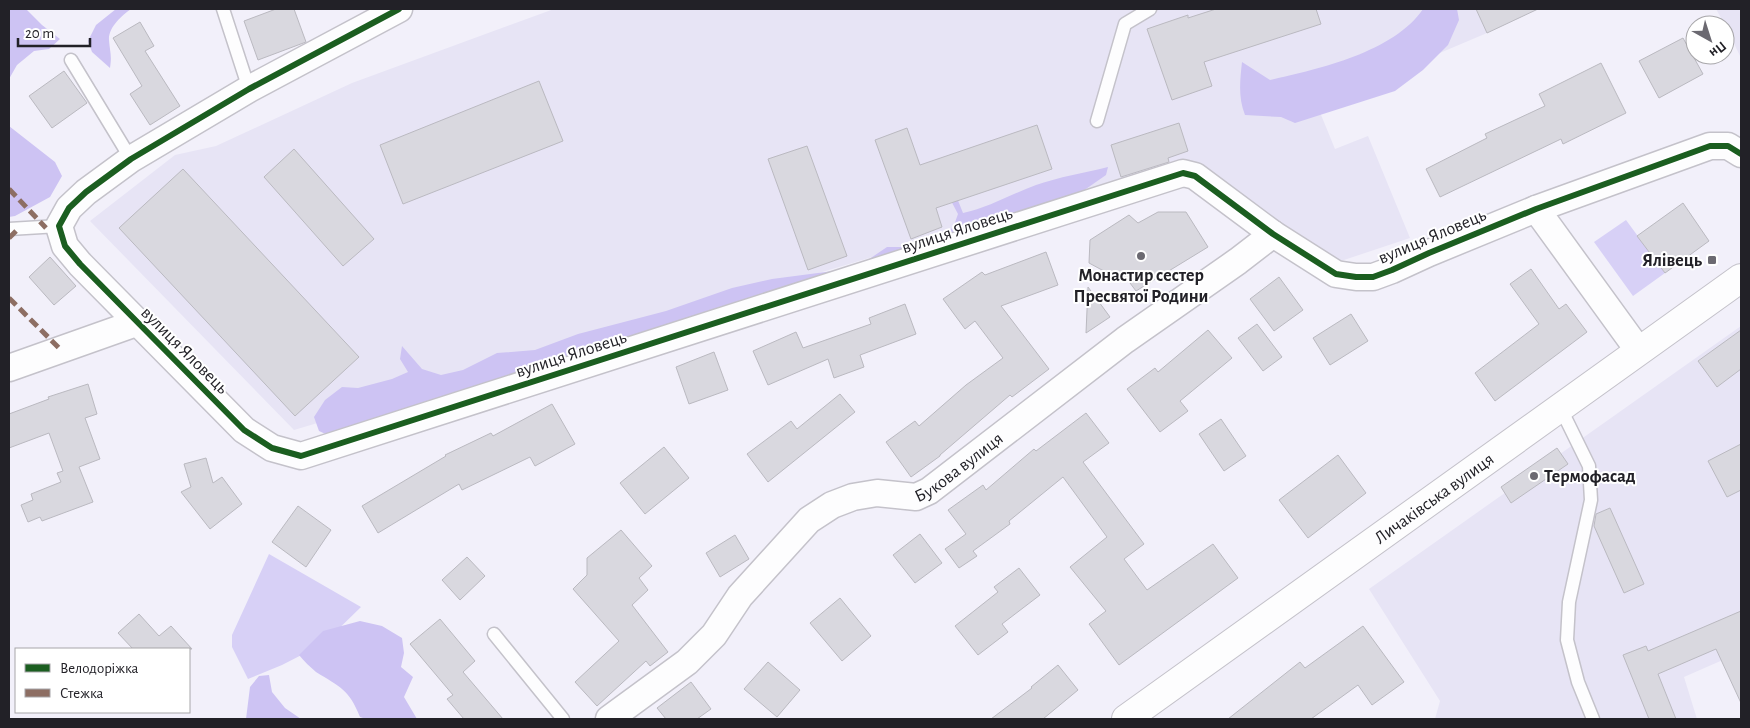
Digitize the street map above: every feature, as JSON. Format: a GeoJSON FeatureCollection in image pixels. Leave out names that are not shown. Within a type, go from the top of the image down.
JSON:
{"type":"FeatureCollection","features":[{"type":"Feature","properties":{"kind":"main road","name":"Личаківська вулиця"},"geometry":{"type":"LineString","coordinates":[[1126,719],[1741,278]]}},
{"type":"Feature","properties":{"kind":"street"},"geometry":{"type":"LineString","coordinates":[[59,226],[69,208],[80,197],[131,159],[249,89],[399,9]]}},
{"type":"Feature","properties":{"kind":"street","name":"вулиця Яловець"},"geometry":{"type":"LineString","coordinates":[[59,226],[66,246],[75,258],[136,323],[244,430],[272,448],[301,456],[1184,173],[1195,176],[1273,234],[1336,274],[1372,277],[1536,209],[1710,146],[1728,146],[1741,154]]}},
{"type":"Feature","properties":{"kind":"street"},"geometry":{"type":"LineString","coordinates":[[1536,209],[1639,351]]}},
{"type":"Feature","properties":{"kind":"street","name":"Букова вулиця"},"geometry":{"type":"LineString","coordinates":[[608,719],[687,662],[714,635],[740,596],[809,520],[832,505],[853,497],[877,493],[916,497],[928,491],[1125,340],[1238,261],[1273,234]]}},
{"type":"Feature","properties":{"kind":"street"},"geometry":{"type":"LineString","coordinates":[[9,368],[136,323]]}},
{"type":"Feature","properties":{"kind":"lane"},"geometry":{"type":"LineString","coordinates":[[223,9],[249,89]]}},
{"type":"Feature","properties":{"kind":"lane"},"geometry":{"type":"LineString","coordinates":[[1097,122],[1125,24],[1150,9]]}},
{"type":"Feature","properties":{"kind":"lane"},"geometry":{"type":"LineString","coordinates":[[71,60],[131,159]]}},
{"type":"Feature","properties":{"kind":"lane"},"geometry":{"type":"LineString","coordinates":[[9,229],[59,226]]}},
{"type":"Feature","properties":{"kind":"lane"},"geometry":{"type":"LineString","coordinates":[[1560,407],[1589,466],[1591,500],[1569,602],[1567,640],[1578,682],[1593,719]]}},
{"type":"Feature","properties":{"kind":"lane"},"geometry":{"type":"LineString","coordinates":[[494,634],[563,719]]}},
{"type":"Feature","properties":{"kind":"shaded area"},"geometry":{"type":"Polygon","coordinates":[[[9,9],[26,9],[60,39],[49,49],[34,51],[17,65],[9,79],[9,9]]]}},
{"type":"Feature","properties":{"kind":"shaded area"},"geometry":{"type":"Polygon","coordinates":[[[116,9],[131,9],[113,26],[109,35],[110,68],[92,52],[88,41],[96,25],[116,9]]]}},
{"type":"Feature","properties":{"kind":"shaded area"},"geometry":{"type":"Polygon","coordinates":[[[554,9],[1538,9],[1487,33],[1317,105],[1335,149],[1368,136],[1410,238],[1341,261],[1326,255],[1190,162],[294,430],[90,221],[175,155],[216,146],[352,83],[554,9]]]}},
{"type":"Feature","properties":{"kind":"shaded area"},"geometry":{"type":"Polygon","coordinates":[[[1423,9],[1457,9],[1459,20],[1448,45],[1423,70],[1395,91],[1295,123],[1281,117],[1245,115],[1240,95],[1242,62],[1270,80],[1332,64],[1375,47],[1394,37],[1410,24],[1423,9]]]}},
{"type":"Feature","properties":{"kind":"shaded area"},"geometry":{"type":"Polygon","coordinates":[[[1716,9],[1741,9],[1741,58],[1735,46],[1735,15],[1719,15],[1716,9]]]}},
{"type":"Feature","properties":{"kind":"shaded area"},"geometry":{"type":"Polygon","coordinates":[[[9,126],[55,162],[62,176],[50,197],[15,216],[9,217],[9,126]]]}},
{"type":"Feature","properties":{"kind":"shaded area"},"geometry":{"type":"Polygon","coordinates":[[[1108,167],[1106,175],[1083,191],[1056,205],[332,437],[319,431],[314,417],[325,400],[342,387],[358,388],[392,379],[408,372],[400,359],[402,346],[422,369],[441,375],[463,370],[497,353],[535,350],[578,334],[666,311],[732,288],[772,279],[856,268],[887,247],[908,247],[953,228],[958,214],[949,197],[955,193],[963,213],[981,208],[1045,182],[1108,167]]]}},
{"type":"Feature","properties":{"kind":"shaded area"},"geometry":{"type":"Polygon","coordinates":[[[1626,220],[1665,273],[1633,296],[1594,242],[1626,220]]]}},
{"type":"Feature","properties":{"kind":"shaded area"},"geometry":{"type":"Polygon","coordinates":[[[1741,326],[1741,652],[1684,677],[1697,719],[1435,719],[1440,701],[1369,589],[1741,326]]]}},
{"type":"Feature","properties":{"kind":"shaded area"},"geometry":{"type":"Polygon","coordinates":[[[269,554],[361,607],[323,644],[282,665],[248,679],[232,647],[232,635],[269,554]]]}},
{"type":"Feature","properties":{"kind":"shaded area"},"geometry":{"type":"Polygon","coordinates":[[[360,621],[382,626],[402,638],[404,653],[401,667],[413,677],[404,697],[417,719],[366,719],[360,717],[348,694],[316,672],[299,655],[323,631],[360,621]]]}},
{"type":"Feature","properties":{"kind":"shaded area"},"geometry":{"type":"Polygon","coordinates":[[[269,675],[272,692],[285,708],[301,719],[246,719],[250,687],[259,676],[269,675]]]}},
{"type":"Feature","properties":{"kind":"building"},"geometry":{"type":"Polygon","coordinates":[[[276,9],[294,9],[306,42],[258,60],[244,21],[276,9]]]}},
{"type":"Feature","properties":{"kind":"building"},"geometry":{"type":"Polygon","coordinates":[[[1216,9],[1316,9],[1321,24],[1204,62],[1212,86],[1172,100],[1147,29],[1188,15],[1188,18],[1216,9]]]}},
{"type":"Feature","properties":{"kind":"building"},"geometry":{"type":"Polygon","coordinates":[[[1476,9],[1538,9],[1487,33],[1476,9]]]}},
{"type":"Feature","properties":{"kind":"building"},"geometry":{"type":"Polygon","coordinates":[[[140,22],[154,46],[145,51],[180,106],[150,125],[130,94],[142,86],[113,38],[140,22]]]}},
{"type":"Feature","properties":{"kind":"building"},"geometry":{"type":"Polygon","coordinates":[[[1683,38],[1685,42],[1685,65],[1698,65],[1703,74],[1659,98],[1639,61],[1683,38]]]}},
{"type":"Feature","properties":{"kind":"building"},"geometry":{"type":"Polygon","coordinates":[[[1601,63],[1626,113],[1563,144],[1561,139],[1440,197],[1426,169],[1487,138],[1485,134],[1545,106],[1539,94],[1601,63]]]}},
{"type":"Feature","properties":{"kind":"building"},"geometry":{"type":"Polygon","coordinates":[[[64,71],[87,103],[52,128],[29,96],[64,71]]]}},
{"type":"Feature","properties":{"kind":"building"},"geometry":{"type":"Polygon","coordinates":[[[539,81],[563,141],[403,204],[380,145],[539,81]]]}},
{"type":"Feature","properties":{"kind":"building"},"geometry":{"type":"Polygon","coordinates":[[[1179,123],[1188,151],[1168,158],[1169,162],[1121,177],[1111,145],[1179,123]]]}},
{"type":"Feature","properties":{"kind":"building"},"geometry":{"type":"Polygon","coordinates":[[[1037,125],[1052,169],[936,208],[942,227],[911,239],[875,140],[907,128],[920,165],[1037,125]]]}},
{"type":"Feature","properties":{"kind":"building"},"geometry":{"type":"Polygon","coordinates":[[[807,146],[847,256],[808,270],[768,159],[807,146]]]}},
{"type":"Feature","properties":{"kind":"building"},"geometry":{"type":"Polygon","coordinates":[[[294,149],[374,239],[343,266],[264,177],[294,149]]]}},
{"type":"Feature","properties":{"kind":"building"},"geometry":{"type":"Polygon","coordinates":[[[183,169],[359,357],[295,416],[119,228],[183,169]]]}},
{"type":"Feature","properties":{"kind":"building"},"geometry":{"type":"Polygon","coordinates":[[[1683,203],[1709,241],[1665,273],[1637,236],[1683,203]]]}},
{"type":"Feature","properties":{"kind":"building","name":"Монастир сестер Пресвятої Родини"},"geometry":{"type":"Polygon","coordinates":[[[1158,212],[1186,212],[1208,247],[1136,291],[1124,275],[1115,277],[1089,263],[1090,240],[1129,215],[1138,223],[1158,212]]]}},
{"type":"Feature","properties":{"kind":"building"},"geometry":{"type":"Polygon","coordinates":[[[1046,252],[1058,285],[1001,306],[1049,369],[1012,397],[1010,395],[940,456],[911,477],[886,442],[915,421],[919,426],[966,385],[1003,358],[975,321],[965,329],[943,299],[982,272],[985,275],[1046,252]]]}},
{"type":"Feature","properties":{"kind":"building"},"geometry":{"type":"Polygon","coordinates":[[[50,257],[76,286],[54,305],[29,277],[50,257]]]}},
{"type":"Feature","properties":{"kind":"building"},"geometry":{"type":"Polygon","coordinates":[[[1531,269],[1559,309],[1566,304],[1587,332],[1495,401],[1475,373],[1539,324],[1510,284],[1531,269]]]}},
{"type":"Feature","properties":{"kind":"building"},"geometry":{"type":"Polygon","coordinates":[[[1279,277],[1303,310],[1274,331],[1250,299],[1279,277]]]}},
{"type":"Feature","properties":{"kind":"building"},"geometry":{"type":"Polygon","coordinates":[[[1088,287],[1110,317],[1086,333],[1088,287]]]}},
{"type":"Feature","properties":{"kind":"building"},"geometry":{"type":"Polygon","coordinates":[[[905,304],[916,334],[860,355],[864,367],[834,378],[828,359],[768,385],[753,351],[796,332],[803,348],[871,324],[869,318],[905,304]]]}},
{"type":"Feature","properties":{"kind":"building"},"geometry":{"type":"Polygon","coordinates":[[[1351,314],[1368,341],[1330,365],[1313,338],[1351,314]]]}},
{"type":"Feature","properties":{"kind":"building"},"geometry":{"type":"Polygon","coordinates":[[[1257,324],[1282,357],[1263,371],[1238,338],[1257,324]]]}},
{"type":"Feature","properties":{"kind":"building"},"geometry":{"type":"Polygon","coordinates":[[[1208,330],[1232,358],[1180,401],[1188,411],[1160,432],[1127,389],[1155,368],[1158,372],[1208,330]]]}},
{"type":"Feature","properties":{"kind":"building"},"geometry":{"type":"Polygon","coordinates":[[[1741,330],[1741,369],[1717,387],[1698,361],[1741,330]]]}},
{"type":"Feature","properties":{"kind":"building"},"geometry":{"type":"Polygon","coordinates":[[[714,352],[728,390],[689,404],[676,367],[714,352]]]}},
{"type":"Feature","properties":{"kind":"building"},"geometry":{"type":"Polygon","coordinates":[[[88,384],[97,414],[85,418],[100,459],[79,467],[93,502],[42,521],[40,517],[28,522],[21,505],[33,500],[31,494],[61,482],[57,473],[63,471],[49,433],[9,448],[9,414],[49,399],[48,397],[88,384]]]}},
{"type":"Feature","properties":{"kind":"building"},"geometry":{"type":"Polygon","coordinates":[[[840,394],[855,412],[768,482],[747,454],[791,421],[797,429],[840,394]]]}},
{"type":"Feature","properties":{"kind":"building"},"geometry":{"type":"Polygon","coordinates":[[[552,404],[575,444],[535,466],[530,457],[462,490],[459,484],[378,533],[362,506],[445,455],[491,433],[493,436],[552,404]]]}},
{"type":"Feature","properties":{"kind":"building"},"geometry":{"type":"Polygon","coordinates":[[[1086,413],[1109,443],[1083,462],[1144,544],[1124,559],[1147,590],[1213,544],[1238,578],[1119,665],[1089,624],[1106,611],[1070,567],[1107,537],[1063,477],[1009,521],[1010,524],[973,551],[977,556],[959,568],[945,549],[966,534],[948,510],[983,485],[986,490],[1034,449],[1036,451],[1086,413]]]}},
{"type":"Feature","properties":{"kind":"building"},"geometry":{"type":"Polygon","coordinates":[[[1221,419],[1246,456],[1224,471],[1199,434],[1221,419]]]}},
{"type":"Feature","properties":{"kind":"building"},"geometry":{"type":"Polygon","coordinates":[[[1741,444],[1741,490],[1727,497],[1708,461],[1741,444]]]}},
{"type":"Feature","properties":{"kind":"building"},"geometry":{"type":"Polygon","coordinates":[[[664,447],[689,478],[645,514],[620,483],[664,447]]]}},
{"type":"Feature","properties":{"kind":"building","name":"Термофасад"},"geometry":{"type":"Polygon","coordinates":[[[1557,448],[1568,464],[1511,503],[1501,487],[1557,448]]]}},
{"type":"Feature","properties":{"kind":"building"},"geometry":{"type":"Polygon","coordinates":[[[1338,455],[1366,493],[1308,538],[1279,500],[1338,455]]]}},
{"type":"Feature","properties":{"kind":"building"},"geometry":{"type":"Polygon","coordinates":[[[206,458],[213,483],[222,477],[242,504],[210,529],[181,492],[191,487],[184,464],[206,458]]]}},
{"type":"Feature","properties":{"kind":"building"},"geometry":{"type":"Polygon","coordinates":[[[298,506],[331,530],[306,567],[272,542],[298,506]]]}},
{"type":"Feature","properties":{"kind":"building"},"geometry":{"type":"Polygon","coordinates":[[[1610,508],[1644,584],[1624,593],[1594,526],[1596,514],[1610,508]]]}},
{"type":"Feature","properties":{"kind":"building"},"geometry":{"type":"Polygon","coordinates":[[[621,530],[652,566],[639,578],[648,590],[632,605],[668,652],[650,666],[646,661],[597,706],[575,682],[619,641],[573,589],[587,575],[587,558],[621,530]]]}},
{"type":"Feature","properties":{"kind":"building"},"geometry":{"type":"Polygon","coordinates":[[[920,534],[942,563],[915,583],[893,555],[920,534]]]}},
{"type":"Feature","properties":{"kind":"building"},"geometry":{"type":"Polygon","coordinates":[[[735,535],[749,559],[720,577],[706,553],[735,535]]]}},
{"type":"Feature","properties":{"kind":"building"},"geometry":{"type":"Polygon","coordinates":[[[467,557],[485,576],[460,600],[442,580],[467,557]]]}},
{"type":"Feature","properties":{"kind":"building"},"geometry":{"type":"Polygon","coordinates":[[[1019,568],[1040,595],[1002,624],[1008,632],[978,655],[955,626],[998,592],[994,587],[1019,568]]]}},
{"type":"Feature","properties":{"kind":"building"},"geometry":{"type":"Polygon","coordinates":[[[840,598],[871,636],[842,661],[810,623],[840,598]]]}},
{"type":"Feature","properties":{"kind":"building"},"geometry":{"type":"Polygon","coordinates":[[[1741,611],[1741,703],[1716,649],[1658,674],[1676,719],[1649,719],[1623,655],[1646,646],[1648,651],[1741,611]]]}},
{"type":"Feature","properties":{"kind":"building"},"geometry":{"type":"Polygon","coordinates":[[[139,614],[159,636],[171,626],[192,649],[132,648],[118,633],[139,614]]]}},
{"type":"Feature","properties":{"kind":"building"},"geometry":{"type":"Polygon","coordinates":[[[440,619],[475,661],[463,672],[503,719],[464,719],[447,699],[453,695],[410,644],[440,619]]]}},
{"type":"Feature","properties":{"kind":"building"},"geometry":{"type":"Polygon","coordinates":[[[1363,626],[1404,682],[1372,705],[1358,685],[1311,719],[1228,719],[1300,662],[1305,668],[1363,626]]]}},
{"type":"Feature","properties":{"kind":"building"},"geometry":{"type":"Polygon","coordinates":[[[768,662],[800,690],[777,717],[744,689],[768,662]]]}},
{"type":"Feature","properties":{"kind":"building"},"geometry":{"type":"Polygon","coordinates":[[[1058,665],[1078,690],[1043,719],[991,719],[1032,688],[1058,665]]]}},
{"type":"Feature","properties":{"kind":"building"},"geometry":{"type":"Polygon","coordinates":[[[691,682],[711,709],[697,719],[666,719],[657,708],[691,682]]]}},
{"type":"Feature","properties":{"kind":"marked path"},"geometry":{"type":"LineString","coordinates":[[9,189],[46,228]]}},
{"type":"Feature","properties":{"kind":"marked path"},"geometry":{"type":"LineString","coordinates":[[9,238],[18,229]]}},
{"type":"Feature","properties":{"kind":"marked path"},"geometry":{"type":"LineString","coordinates":[[9,298],[60,349]]}},
{"type":"Feature","properties":{"kind":"cycle path"},"geometry":{"type":"LineString","coordinates":[[399,9],[249,89],[131,159],[86,192],[69,208],[59,226],[65,246],[80,264],[244,430],[272,448],[301,456],[1183,173],[1195,176],[1273,234],[1336,274],[1373,277],[1536,209],[1710,146],[1728,146],[1741,154]]}},
{"type":"Feature","properties":{"kind":"place","name":"Монастир сестер Пресвятої Родини"},"geometry":{"type":"Point","coordinates":[1141,256]}},
{"type":"Feature","properties":{"kind":"place","name":"Ялівець"},"geometry":{"type":"Point","coordinates":[1712,260]}},
{"type":"Feature","properties":{"kind":"place","name":"Термофасад"},"geometry":{"type":"Point","coordinates":[1534,476]}}]}
